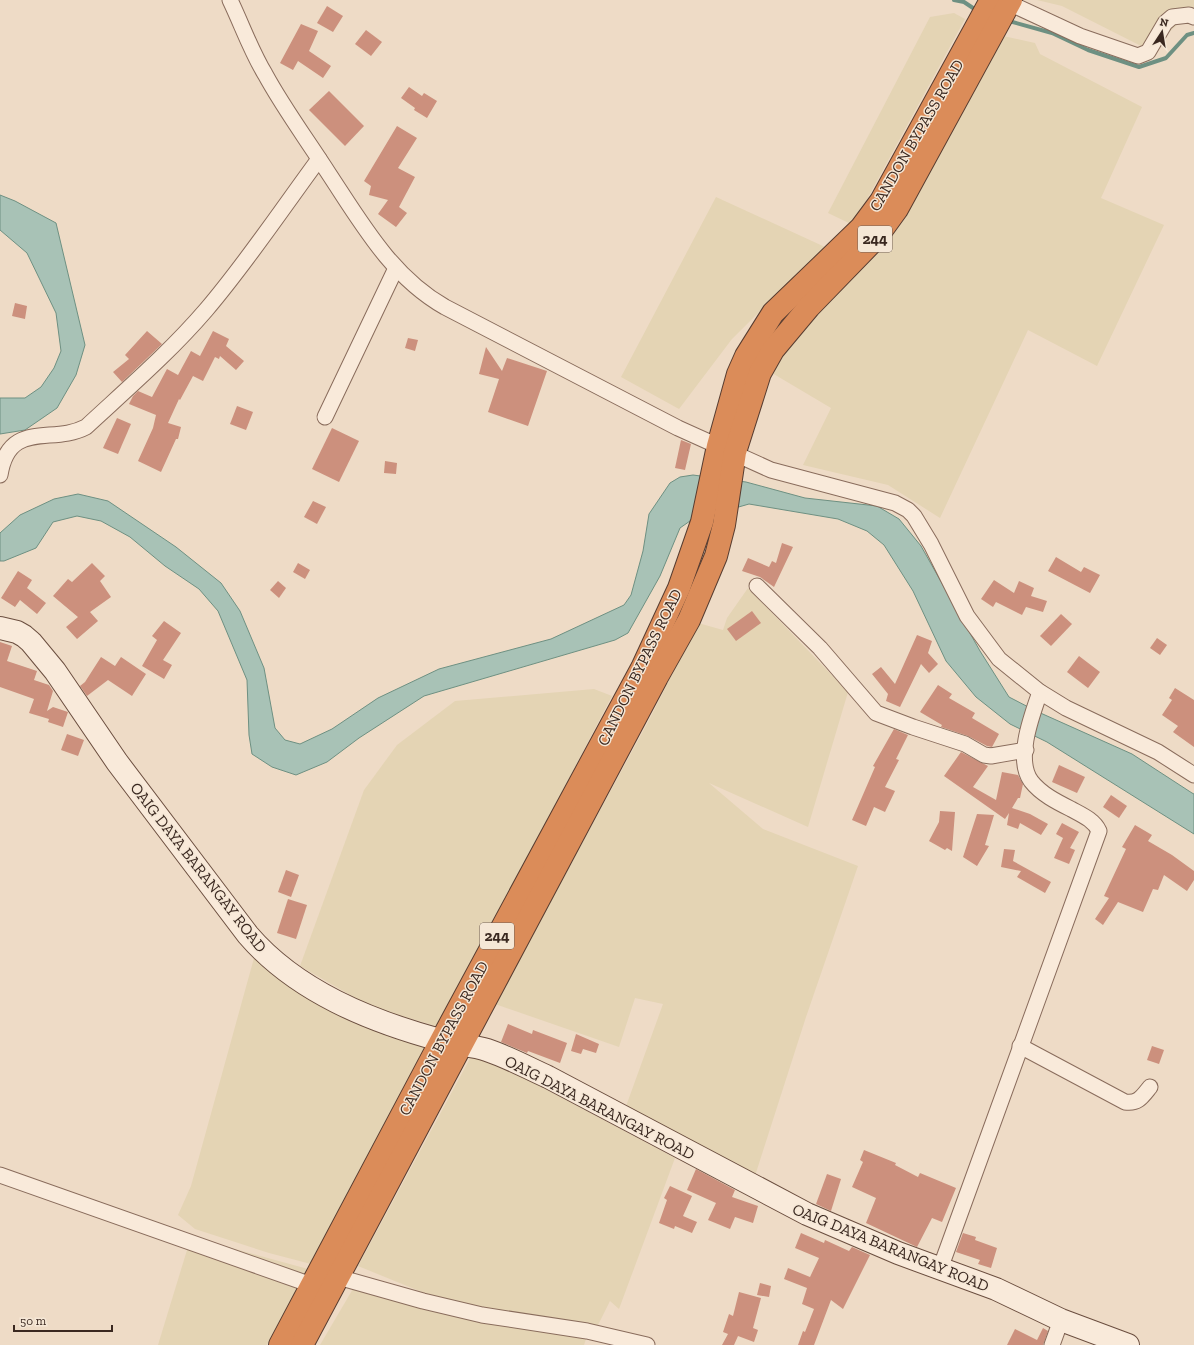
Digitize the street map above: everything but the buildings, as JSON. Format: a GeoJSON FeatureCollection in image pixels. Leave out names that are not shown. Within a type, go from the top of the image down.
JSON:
{"type":"FeatureCollection","features":[{"type":"Feature","properties":{"kind":"highway","name":"CANDON BYPASS ROAD"},"geometry":{"type":"LineString","coordinates":[[280,1345],[327,1285],[462,1045],[689,620],[712,567],[724,525],[725,457],[738,374],[754,342],[774,313],[861,228],[881,201],[1004,1]]}},
{"type":"Feature","properties":{"kind":"highway","name":"CANDON BYPASS ROAD"},"geometry":{"type":"LineString","coordinates":[[302,1345],[327,1285],[441,1040],[642,668],[679,588],[725,457]]}},
{"type":"Feature","properties":{"kind":"street"},"geometry":{"type":"LineString","coordinates":[[230,0],[264,73],[366,231],[396,268],[426,296],[678,428],[725,457],[895,503],[908,510],[914,516],[931,544],[976,630],[999,659],[1040,692],[1066,708],[1158,752],[1194,775]]}},
{"type":"Feature","properties":{"kind":"street"},"geometry":{"type":"LineString","coordinates":[[1004,1],[1080,36],[1138,56],[1148,52],[1165,23],[1172,17],[1189,15],[1194,17]]}},
{"type":"Feature","properties":{"kind":"street"},"geometry":{"type":"LineString","coordinates":[[0,475],[7,452],[17,442],[37,436],[78,432],[86,427],[170,348],[220,293],[319,159]]}},
{"type":"Feature","properties":{"kind":"street"},"geometry":{"type":"LineString","coordinates":[[324,417],[396,268]]}},
{"type":"Feature","properties":{"kind":"street"},"geometry":{"type":"LineString","coordinates":[[757,586],[820,648],[876,713],[913,728],[965,744],[984,755],[996,756],[1026,750]]}},
{"type":"Feature","properties":{"kind":"street","name":"OAIG DAYA BARANGAY ROAD"},"geometry":{"type":"LineString","coordinates":[[0,628],[17,632],[24,636],[43,656],[117,762],[261,951],[306,985],[392,1026],[441,1040],[489,1051],[548,1077],[795,1208],[871,1242],[996,1289],[1061,1320],[1128,1345]]}},
{"type":"Feature","properties":{"kind":"street"},"geometry":{"type":"LineString","coordinates":[[940,1269],[1099,832],[1096,825],[1083,815],[1049,798],[1031,780],[1025,764],[1026,735],[1040,692]]}},
{"type":"Feature","properties":{"kind":"street"},"geometry":{"type":"LineString","coordinates":[[1020,1046],[1125,1102],[1132,1103],[1140,1100],[1150,1086]]}},
{"type":"Feature","properties":{"kind":"street"},"geometry":{"type":"LineString","coordinates":[[0,1175],[192,1245],[327,1285],[586,1331],[647,1345]]}},
{"type":"Feature","properties":{"kind":"street"},"geometry":{"type":"LineString","coordinates":[[1052,1345],[1061,1320]]}},
{"type":"Feature","properties":{"kind":"shaded area"},"geometry":{"type":"Polygon","coordinates":[[[1037,0],[1194,0],[1194,10],[1149,50],[1062,6],[1037,0]]]}},
{"type":"Feature","properties":{"kind":"shaded area"},"geometry":{"type":"Polygon","coordinates":[[[954,13],[965,19],[853,225],[828,213],[930,17],[954,13]]]}},
{"type":"Feature","properties":{"kind":"shaded area"},"geometry":{"type":"Polygon","coordinates":[[[1003,36],[1035,43],[1040,54],[1142,107],[1101,198],[1164,225],[1097,366],[1028,330],[940,518],[888,485],[803,465],[831,408],[772,373],[811,313],[881,248],[904,220],[1003,36]]]}},
{"type":"Feature","properties":{"kind":"shaded area"},"geometry":{"type":"Polygon","coordinates":[[[0,195],[15,201],[56,223],[85,345],[76,375],[57,408],[25,430],[0,434],[0,398],[25,398],[41,387],[54,368],[61,351],[56,313],[27,253],[0,230],[0,195]]]}},
{"type":"Feature","properties":{"kind":"shaded area"},"geometry":{"type":"Polygon","coordinates":[[[716,197],[825,247],[732,339],[679,409],[621,377],[716,197]]]}},
{"type":"Feature","properties":{"kind":"shaded area"},"geometry":{"type":"Polygon","coordinates":[[[693,475],[746,482],[805,498],[877,506],[899,519],[921,546],[980,651],[1009,697],[1036,711],[1132,754],[1194,794],[1194,834],[1047,742],[1010,724],[976,697],[946,661],[913,591],[884,545],[867,531],[838,519],[749,504],[690,521],[680,528],[660,576],[628,633],[615,640],[424,696],[359,738],[327,762],[296,775],[272,767],[252,754],[249,735],[247,680],[218,611],[199,589],[165,566],[130,537],[101,521],[77,516],[53,522],[36,548],[4,561],[0,561],[0,533],[20,515],[54,499],[78,494],[108,501],[176,547],[221,583],[240,611],[264,668],[275,728],[285,740],[300,744],[332,729],[378,698],[439,669],[551,639],[624,605],[631,595],[643,551],[649,514],[670,483],[680,477],[693,475]]]}},
{"type":"Feature","properties":{"kind":"shaded area"},"geometry":{"type":"Polygon","coordinates":[[[748,588],[848,692],[808,827],[709,783],[763,829],[858,866],[806,1017],[754,1179],[625,1109],[663,1004],[635,998],[619,1047],[495,1004],[649,720],[698,623],[723,630],[727,618],[748,588]]]}},
{"type":"Feature","properties":{"kind":"shaded area"},"geometry":{"type":"Polygon","coordinates":[[[594,689],[612,696],[439,1027],[371,1007],[300,966],[364,790],[397,745],[455,701],[594,689]]]}},
{"type":"Feature","properties":{"kind":"shaded area"},"geometry":{"type":"Polygon","coordinates":[[[254,958],[308,996],[428,1043],[311,1264],[269,1253],[195,1229],[178,1215],[191,1186],[254,958]]]}},
{"type":"Feature","properties":{"kind":"shaded area"},"geometry":{"type":"Polygon","coordinates":[[[474,1051],[675,1158],[619,1309],[610,1301],[597,1327],[445,1303],[434,1297],[358,1266],[474,1051]]]}},
{"type":"Feature","properties":{"kind":"shaded area"},"geometry":{"type":"Polygon","coordinates":[[[191,1237],[308,1269],[267,1345],[158,1345],[191,1237]]]}},
{"type":"Feature","properties":{"kind":"shaded area"},"geometry":{"type":"Polygon","coordinates":[[[357,1282],[587,1336],[584,1345],[320,1345],[357,1282]]]}},
{"type":"Feature","properties":{"kind":"waterway"},"geometry":{"type":"LineString","coordinates":[[954,0],[964,2],[973,8]]}},
{"type":"Feature","properties":{"kind":"waterway"},"geometry":{"type":"LineString","coordinates":[[1009,21],[1052,33],[1088,50],[1139,67],[1166,58],[1187,35],[1194,33]]}}]}
